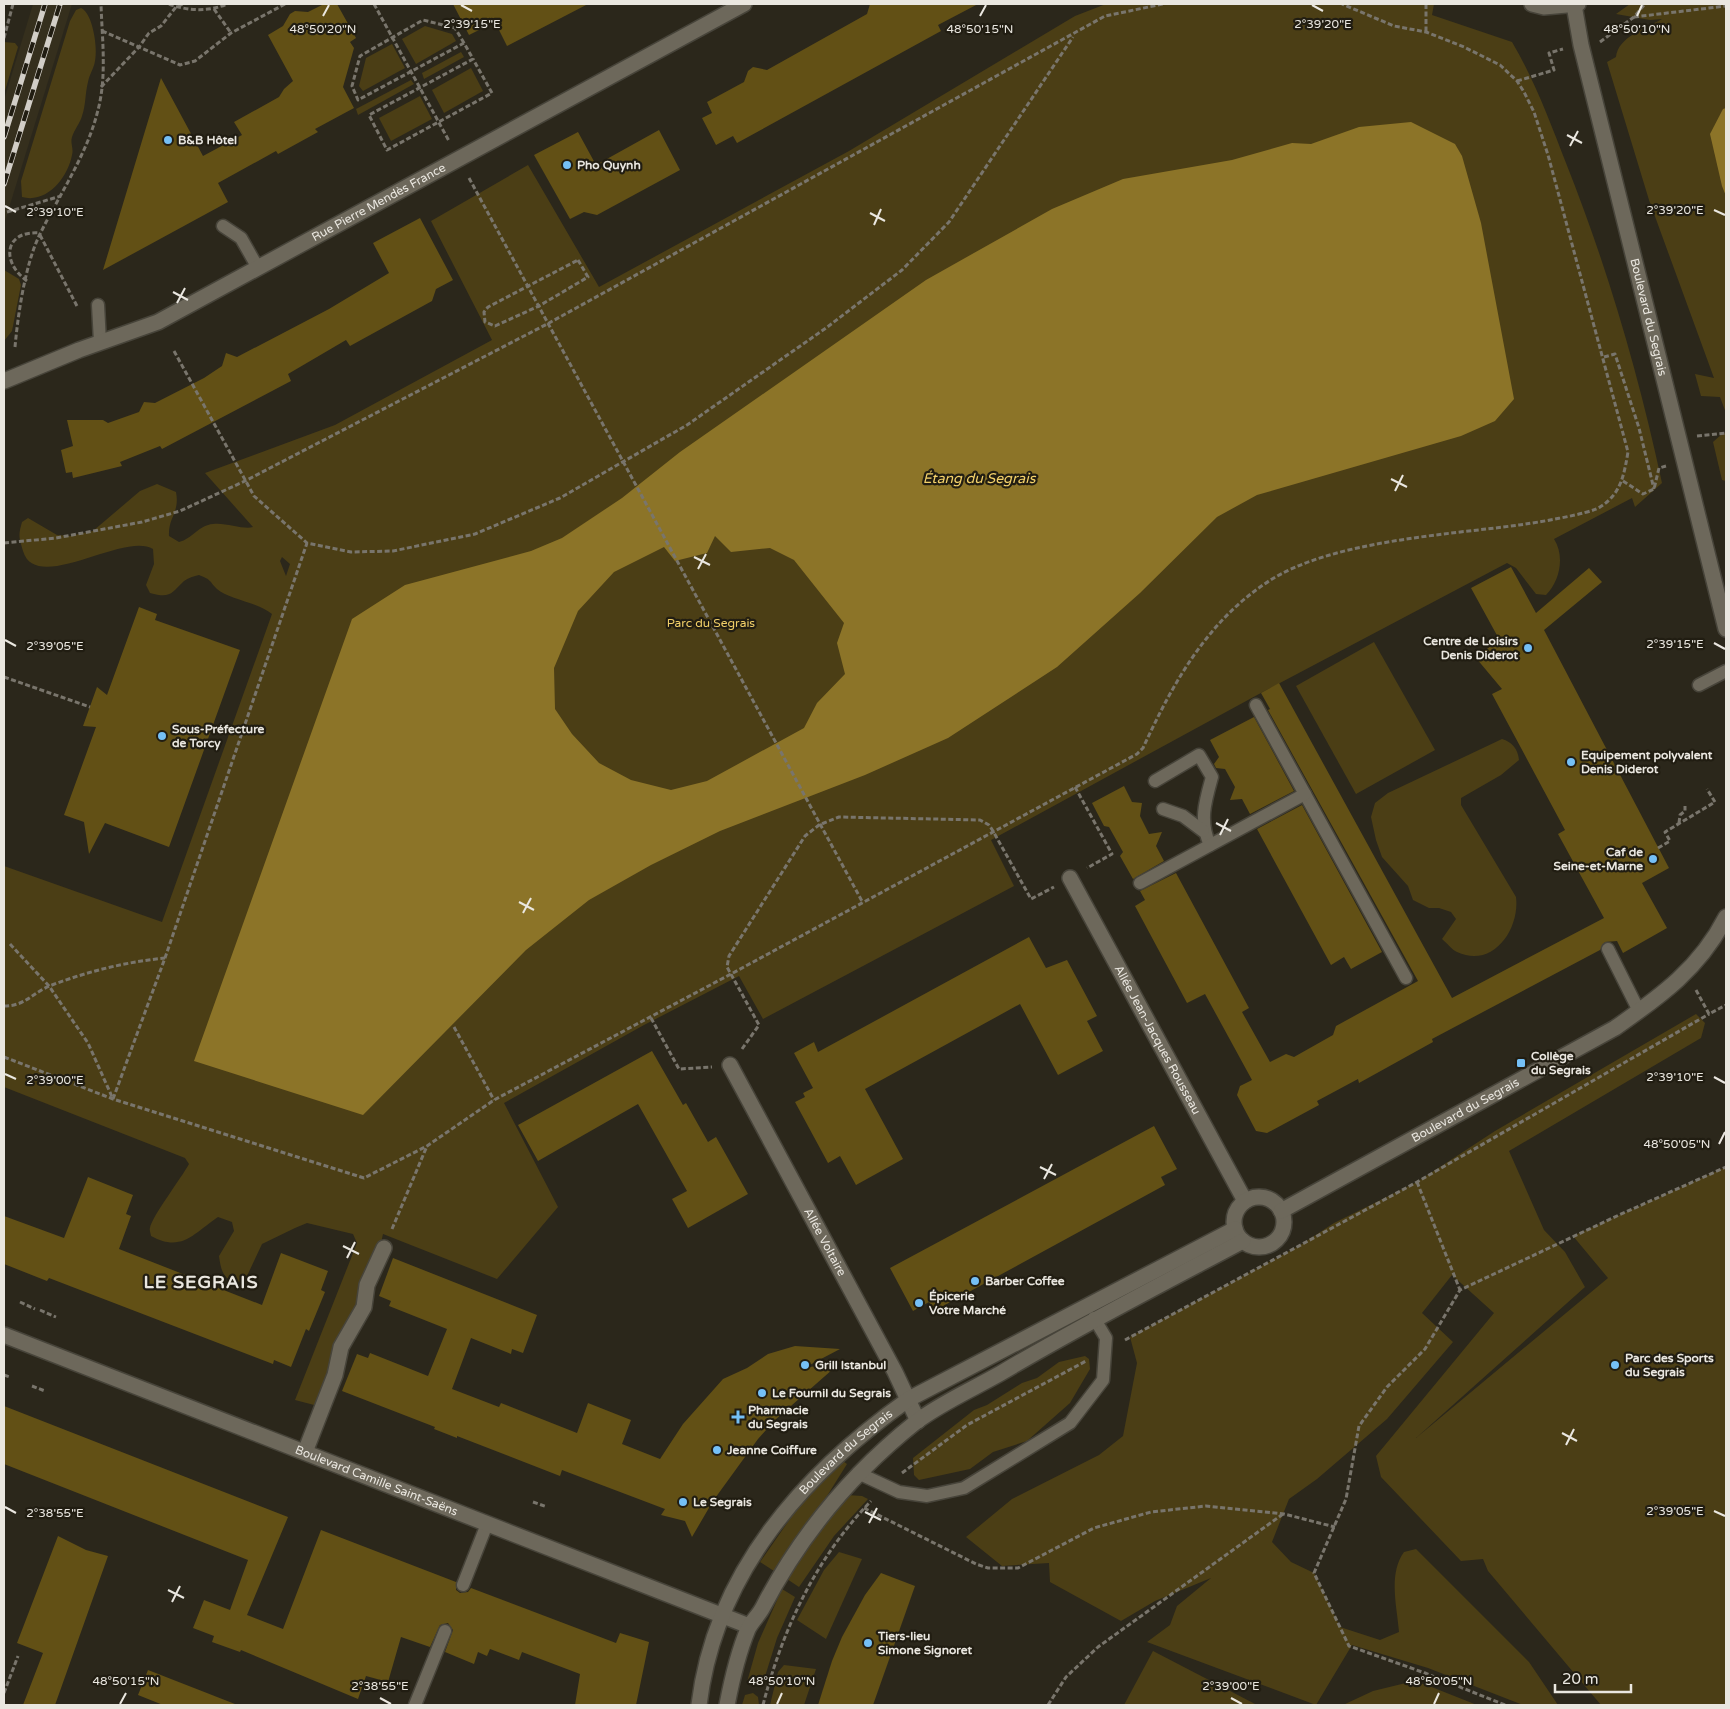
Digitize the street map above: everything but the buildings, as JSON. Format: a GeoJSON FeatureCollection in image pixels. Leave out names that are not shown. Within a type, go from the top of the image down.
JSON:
{"type":"FeatureCollection","features":[{"type":"Feature","properties":{"kind":"street","name":"Rue Pierre Mendès France"},"geometry":{"type":"LineString","coordinates":[[4,381],[100,342],[158,322],[744,4]]}},
{"type":"Feature","properties":{"kind":"street"},"geometry":{"type":"LineString","coordinates":[[1532,4],[1544,7],[1576,5]]}},
{"type":"Feature","properties":{"kind":"street","name":"Boulevard du Segrais"},"geometry":{"type":"LineString","coordinates":[[1576,5],[1581,45],[1726,629]]}},
{"type":"Feature","properties":{"kind":"street","name":"Allée Jean-Jacques Rousseau"},"geometry":{"type":"LineString","coordinates":[[1070,878],[1245,1201]]}},
{"type":"Feature","properties":{"kind":"street","name":"Boulevard du Segrais"},"geometry":{"type":"LineString","coordinates":[[1281,1211],[1615,1028],[1656,1001],[1687,972],[1708,948],[1726,917]]}},
{"type":"Feature","properties":{"kind":"street","name":"Allée Voltaire"},"geometry":{"type":"LineString","coordinates":[[730,1065],[909,1399],[918,1421]]}},
{"type":"Feature","properties":{"kind":"street"},"geometry":{"type":"LineString","coordinates":[[1260,1197],[1268,1199],[1281,1211],[1283,1226],[1276,1239],[1261,1246],[1239,1235],[1235,1214],[1245,1201],[1260,1197]]}},
{"type":"Feature","properties":{"kind":"street","name":"Boulevard du Segrais"},"geometry":{"type":"LineString","coordinates":[[699,1705],[702,1677],[721,1615],[749,1560],[768,1531],[796,1496],[868,1428],[909,1399],[1239,1235]]}},
{"type":"Feature","properties":{"kind":"street","name":"Boulevard du Segrais"},"geometry":{"type":"LineString","coordinates":[[728,1705],[738,1659],[749,1626],[762,1610],[778,1579],[806,1535],[858,1473],[918,1421],[1239,1235]]}},
{"type":"Feature","properties":{"kind":"street"},"geometry":{"type":"LineString","coordinates":[[305,1452],[335,1375],[341,1347],[364,1307],[367,1285],[384,1248]]}},
{"type":"Feature","properties":{"kind":"street","name":"Boulevard Camille Saint-Saëns"},"geometry":{"type":"LineString","coordinates":[[4,1335],[749,1626]]}},
{"type":"Feature","properties":{"kind":"lane"},"geometry":{"type":"LineString","coordinates":[[223,226],[241,238],[258,268]]}},
{"type":"Feature","properties":{"kind":"lane"},"geometry":{"type":"LineString","coordinates":[[98,305],[100,342]]}},
{"type":"Feature","properties":{"kind":"lane"},"geometry":{"type":"LineString","coordinates":[[1700,685],[1726,671]]}},
{"type":"Feature","properties":{"kind":"lane"},"geometry":{"type":"LineString","coordinates":[[1256,704],[1406,978]]}},
{"type":"Feature","properties":{"kind":"lane"},"geometry":{"type":"LineString","coordinates":[[1155,781],[1200,755],[1212,777],[1206,797],[1203,831]]}},
{"type":"Feature","properties":{"kind":"lane"},"geometry":{"type":"LineString","coordinates":[[1140,883],[1305,794]]}},
{"type":"Feature","properties":{"kind":"lane"},"geometry":{"type":"LineString","coordinates":[[1163,809],[1183,816],[1203,831],[1210,845]]}},
{"type":"Feature","properties":{"kind":"lane"},"geometry":{"type":"LineString","coordinates":[[1608,949],[1639,1011]]}},
{"type":"Feature","properties":{"kind":"lane"},"geometry":{"type":"LineString","coordinates":[[858,1473],[899,1492],[927,1496],[964,1488],[1070,1423],[1103,1380],[1106,1338],[1094,1318]]}},
{"type":"Feature","properties":{"kind":"lane"},"geometry":{"type":"LineString","coordinates":[[463,1585],[487,1524]]}},
{"type":"Feature","properties":{"kind":"lane"},"geometry":{"type":"LineString","coordinates":[[415,1705],[445,1630]]}},
{"type":"Feature","properties":{"kind":"path"},"geometry":{"type":"LineString","coordinates":[[4,38],[13,4]]}},
{"type":"Feature","properties":{"kind":"path"},"geometry":{"type":"LineString","coordinates":[[15,347],[17,320],[30,261],[40,234],[61,196],[90,135],[99,108],[102,31],[100,4]]}},
{"type":"Feature","properties":{"kind":"path"},"geometry":{"type":"LineString","coordinates":[[169,4],[176,7],[214,9],[226,4]]}},
{"type":"Feature","properties":{"kind":"path"},"geometry":{"type":"LineString","coordinates":[[101,87],[139,47],[149,33],[161,26],[176,7],[184,4]]}},
{"type":"Feature","properties":{"kind":"path"},"geometry":{"type":"LineString","coordinates":[[102,31],[180,65],[195,61],[231,33],[285,4]]}},
{"type":"Feature","properties":{"kind":"path"},"geometry":{"type":"LineString","coordinates":[[374,4],[450,142]]}},
{"type":"Feature","properties":{"kind":"path"},"geometry":{"type":"LineString","coordinates":[[4,543],[56,538],[142,522],[180,511],[245,481],[549,323],[1074,35],[1105,16],[1163,4]]}},
{"type":"Feature","properties":{"kind":"path"},"geometry":{"type":"LineString","coordinates":[[4,1057],[113,1098],[364,1178],[427,1146],[494,1100],[651,1018],[1136,754],[1143,748],[1181,673],[1206,636],[1239,602],[1270,580],[1305,563],[1349,550],[1536,522],[1600,508],[1620,489],[1628,452],[1604,357],[1548,155],[1534,112],[1517,81],[1500,65],[1483,55],[1426,32],[1394,26],[1342,4]]}},
{"type":"Feature","properties":{"kind":"path"},"geometry":{"type":"LineString","coordinates":[[1426,4],[1426,32]]}},
{"type":"Feature","properties":{"kind":"path"},"geometry":{"type":"LineString","coordinates":[[1598,43],[1634,17],[1645,4]]}},
{"type":"Feature","properties":{"kind":"path"},"geometry":{"type":"LineString","coordinates":[[1634,17],[1726,6]]}},
{"type":"Feature","properties":{"kind":"path"},"geometry":{"type":"LineString","coordinates":[[214,9],[231,33]]}},
{"type":"Feature","properties":{"kind":"path"},"geometry":{"type":"LineString","coordinates":[[464,43],[358,100],[352,86],[360,56],[423,20],[455,28],[464,43],[472,59],[492,93],[387,150],[369,116],[472,59]]}},
{"type":"Feature","properties":{"kind":"path"},"geometry":{"type":"LineString","coordinates":[[174,351],[254,496],[307,543],[350,552],[393,551],[475,534],[560,498],[687,425],[826,328],[902,270],[949,222],[1074,35]]}},
{"type":"Feature","properties":{"kind":"path"},"geometry":{"type":"LineString","coordinates":[[1517,81],[1554,70],[1549,53],[1568,47]]}},
{"type":"Feature","properties":{"kind":"path"},"geometry":{"type":"LineString","coordinates":[[469,178],[863,903]]}},
{"type":"Feature","properties":{"kind":"path"},"geometry":{"type":"LineString","coordinates":[[7,212],[61,196]]}},
{"type":"Feature","properties":{"kind":"path"},"geometry":{"type":"LineString","coordinates":[[27,281],[10,265],[9,253],[14,242],[24,234],[40,234]]}},
{"type":"Feature","properties":{"kind":"path"},"geometry":{"type":"LineString","coordinates":[[40,234],[81,316]]}},
{"type":"Feature","properties":{"kind":"path"},"geometry":{"type":"LineString","coordinates":[[578,260],[588,277],[539,306],[494,326],[485,322],[484,312],[488,307],[578,260]]}},
{"type":"Feature","properties":{"kind":"path"},"geometry":{"type":"LineString","coordinates":[[1604,357],[1612,353],[1615,354],[1639,428],[1654,489]]}},
{"type":"Feature","properties":{"kind":"path"},"geometry":{"type":"LineString","coordinates":[[1698,436],[1726,433]]}},
{"type":"Feature","properties":{"kind":"path"},"geometry":{"type":"LineString","coordinates":[[1654,489],[1659,468],[1669,466]]}},
{"type":"Feature","properties":{"kind":"path"},"geometry":{"type":"LineString","coordinates":[[1623,481],[1643,494],[1654,489]]}},
{"type":"Feature","properties":{"kind":"path"},"geometry":{"type":"LineString","coordinates":[[113,1098],[165,958],[307,543]]}},
{"type":"Feature","properties":{"kind":"path"},"geometry":{"type":"LineString","coordinates":[[4,677],[90,707]]}},
{"type":"Feature","properties":{"kind":"path"},"geometry":{"type":"LineString","coordinates":[[651,1018],[678,1069],[730,1065],[760,1025],[727,967],[729,956],[805,836],[819,825],[839,817],[980,820],[989,825],[993,831],[1031,899],[1112,854],[1075,787]]}},
{"type":"Feature","properties":{"kind":"path"},"geometry":{"type":"LineString","coordinates":[[1658,848],[1670,841],[1665,832],[1715,802],[1707,788]]}},
{"type":"Feature","properties":{"kind":"path"},"geometry":{"type":"LineString","coordinates":[[1679,824],[1680,815],[1685,811],[1685,806]]}},
{"type":"Feature","properties":{"kind":"path"},"geometry":{"type":"LineString","coordinates":[[10,944],[49,986],[88,1042],[113,1098]]}},
{"type":"Feature","properties":{"kind":"path"},"geometry":{"type":"LineString","coordinates":[[4,1006],[17,1006],[49,986],[84,973],[138,961],[165,958]]}},
{"type":"Feature","properties":{"kind":"path"},"geometry":{"type":"LineString","coordinates":[[1693,984],[1709,1014]]}},
{"type":"Feature","properties":{"kind":"path"},"geometry":{"type":"LineString","coordinates":[[1117,1344],[1417,1182],[1726,1005]]}},
{"type":"Feature","properties":{"kind":"path"},"geometry":{"type":"LineString","coordinates":[[454,1027],[494,1100]]}},
{"type":"Feature","properties":{"kind":"path"},"geometry":{"type":"LineString","coordinates":[[384,1248],[427,1146]]}},
{"type":"Feature","properties":{"kind":"path"},"geometry":{"type":"LineString","coordinates":[[1505,1705],[1425,1673],[1349,1646],[1314,1574],[1346,1499],[1359,1426],[1387,1387],[1425,1349],[1460,1290],[1726,1167]]}},
{"type":"Feature","properties":{"kind":"path"},"geometry":{"type":"LineString","coordinates":[[1417,1182],[1460,1290]]}},
{"type":"Feature","properties":{"kind":"path"},"geometry":{"type":"LineString","coordinates":[[20,1302],[35,1308]]}},
{"type":"Feature","properties":{"kind":"path"},"geometry":{"type":"LineString","coordinates":[[40,1310],[56,1317]]}},
{"type":"Feature","properties":{"kind":"path"},"geometry":{"type":"LineString","coordinates":[[895,1478],[967,1425],[1089,1359]]}},
{"type":"Feature","properties":{"kind":"path"},"geometry":{"type":"LineString","coordinates":[[4,1375],[10,1377]]}},
{"type":"Feature","properties":{"kind":"path"},"geometry":{"type":"LineString","coordinates":[[32,1386],[45,1391]]}},
{"type":"Feature","properties":{"kind":"path"},"geometry":{"type":"LineString","coordinates":[[763,1705],[786,1632],[803,1595],[820,1565],[864,1508],[877,1495]]}},
{"type":"Feature","properties":{"kind":"path"},"geometry":{"type":"LineString","coordinates":[[533,1502],[547,1507]]}},
{"type":"Feature","properties":{"kind":"path"},"geometry":{"type":"LineString","coordinates":[[864,1508],[976,1564],[988,1568],[1018,1568],[1094,1528],[1151,1512],[1206,1506],[1284,1514],[1335,1528]]}},
{"type":"Feature","properties":{"kind":"path"},"geometry":{"type":"LineString","coordinates":[[1048,1705],[1066,1677],[1098,1647],[1284,1514]]}},
{"type":"Feature","properties":{"kind":"path"},"geometry":{"type":"LineString","coordinates":[[4,1693],[18,1656]]}},
{"type":"Feature","properties":{"kind":"shaded area"},"geometry":{"type":"Polygon","coordinates":[[[33,4],[72,4],[4,224],[4,100],[33,4]]]}},
{"type":"Feature","properties":{"kind":"green space","name":"Parc du Segrais"},"geometry":{"type":"Polygon","coordinates":[[[1106,4],[1434,4],[1432,15],[1512,42],[1542,102],[1595,241],[1621,321],[1662,483],[1635,507],[1632,498],[1554,539],[1560,560],[1558,576],[1546,595],[1536,594],[1516,568],[1507,563],[1259,694],[991,840],[1014,886],[763,1019],[739,976],[644,1025],[504,1103],[558,1207],[497,1279],[383,1234],[380,1247],[366,1266],[354,1314],[333,1347],[327,1387],[318,1406],[295,1400],[357,1243],[353,1234],[307,1223],[295,1228],[262,1244],[247,1276],[237,1284],[224,1273],[219,1256],[234,1231],[232,1222],[218,1217],[194,1235],[179,1242],[162,1241],[151,1236],[150,1229],[152,1223],[189,1164],[185,1158],[4,1087],[4,866],[162,922],[272,614],[259,606],[222,592],[199,575],[186,580],[170,594],[150,593],[146,585],[154,564],[153,549],[140,546],[122,548],[62,565],[45,567],[31,563],[23,551],[20,539],[22,522],[28,518],[57,535],[70,536],[93,531],[140,491],[157,484],[176,492],[177,499],[170,524],[169,536],[179,542],[208,525],[223,524],[245,528],[253,527],[205,473],[335,425],[492,340],[431,221],[528,165],[599,287],[849,151],[1075,16],[1106,4]],[[282,557],[280,561],[286,576],[290,564],[282,557]]]}},
{"type":"Feature","properties":{"kind":"green space"},"geometry":{"type":"Polygon","coordinates":[[[1630,4],[1726,4],[1726,413],[1720,397],[1701,396],[1695,374],[1714,378],[1649,200],[1607,62],[1616,57],[1618,50],[1627,39],[1662,19],[1650,20],[1616,14],[1630,4]]]}},
{"type":"Feature","properties":{"kind":"green space"},"geometry":{"type":"Polygon","coordinates":[[[81,8],[89,17],[94,32],[96,55],[87,86],[81,119],[72,137],[70,163],[61,180],[48,193],[31,198],[22,197],[21,181],[70,21],[76,10],[81,8]]]}},
{"type":"Feature","properties":{"kind":"green space"},"geometry":{"type":"Polygon","coordinates":[[[425,26],[452,34],[456,41],[416,64],[402,39],[425,26]]]}},
{"type":"Feature","properties":{"kind":"green space"},"geometry":{"type":"Polygon","coordinates":[[[4,42],[15,43],[18,47],[4,94],[4,42]]]}},
{"type":"Feature","properties":{"kind":"green space"},"geometry":{"type":"Polygon","coordinates":[[[392,44],[405,68],[363,91],[359,86],[366,58],[392,44]]]}},
{"type":"Feature","properties":{"kind":"green space"},"geometry":{"type":"Polygon","coordinates":[[[461,52],[464,57],[424,79],[422,73],[461,52]]]}},
{"type":"Feature","properties":{"kind":"green space"},"geometry":{"type":"Polygon","coordinates":[[[471,68],[483,91],[444,113],[432,90],[471,68]]]}},
{"type":"Feature","properties":{"kind":"green space"},"geometry":{"type":"Polygon","coordinates":[[[411,80],[414,84],[358,115],[356,109],[411,80]]]}},
{"type":"Feature","properties":{"kind":"green space"},"geometry":{"type":"Polygon","coordinates":[[[420,96],[432,119],[391,141],[379,118],[420,96]]]}},
{"type":"Feature","properties":{"kind":"green space"},"geometry":{"type":"Polygon","coordinates":[[[4,270],[19,279],[21,285],[12,331],[4,341],[4,270]]]}},
{"type":"Feature","properties":{"kind":"green space"},"geometry":{"type":"Polygon","coordinates":[[[1726,433],[1726,481],[1722,480],[1713,442],[1726,433]]]}},
{"type":"Feature","properties":{"kind":"green space"},"geometry":{"type":"Polygon","coordinates":[[[1374,642],[1435,750],[1356,794],[1296,686],[1374,642]]]}},
{"type":"Feature","properties":{"kind":"green space"},"geometry":{"type":"Polygon","coordinates":[[[1502,739],[1514,746],[1519,760],[1501,775],[1461,798],[1461,805],[1516,897],[1516,909],[1514,921],[1502,943],[1493,951],[1482,955],[1470,956],[1455,951],[1442,939],[1456,919],[1451,912],[1439,908],[1429,908],[1413,900],[1408,886],[1382,857],[1371,817],[1375,803],[1388,793],[1502,739]]]}},
{"type":"Feature","properties":{"kind":"green space"},"geometry":{"type":"Polygon","coordinates":[[[1696,1014],[1705,1023],[1701,1038],[1509,1151],[1544,1230],[1565,1252],[1585,1287],[1416,1438],[1608,1278],[1573,1236],[1726,1167],[1726,1705],[1601,1705],[1488,1571],[1483,1559],[1461,1561],[1381,1477],[1376,1456],[1494,1313],[1452,1275],[1422,1313],[1453,1342],[1387,1419],[1317,1479],[1289,1499],[1272,1542],[1291,1562],[1314,1573],[1340,1627],[1380,1640],[1399,1632],[1395,1591],[1396,1570],[1404,1552],[1416,1549],[1529,1662],[1558,1705],[1523,1705],[1428,1668],[1352,1645],[1316,1705],[1147,1642],[1170,1625],[1177,1606],[1211,1578],[1155,1601],[1121,1621],[1050,1582],[1049,1563],[1002,1566],[966,1537],[1012,1499],[1099,1455],[1123,1436],[1137,1363],[1130,1337],[1299,1246],[1334,1223],[1417,1182],[1495,1131],[1696,1014]]]}},
{"type":"Feature","properties":{"kind":"green space"},"geometry":{"type":"Polygon","coordinates":[[[1085,1356],[1089,1359],[1090,1369],[1070,1403],[1027,1441],[993,1452],[970,1469],[919,1480],[914,1475],[913,1458],[974,1410],[987,1405],[1022,1383],[1037,1378],[1059,1362],[1085,1356]]]}},
{"type":"Feature","properties":{"kind":"green space"},"geometry":{"type":"Polygon","coordinates":[[[843,1461],[847,1464],[827,1496],[794,1540],[774,1571],[760,1562],[799,1506],[843,1461]]]}},
{"type":"Feature","properties":{"kind":"green space"},"geometry":{"type":"Polygon","coordinates":[[[847,1495],[862,1496],[868,1499],[834,1536],[799,1587],[787,1579],[802,1553],[847,1495]]]}},
{"type":"Feature","properties":{"kind":"green space"},"geometry":{"type":"Polygon","coordinates":[[[839,1552],[862,1559],[826,1639],[797,1620],[824,1570],[839,1552]]]}},
{"type":"Feature","properties":{"kind":"green space"},"geometry":{"type":"Polygon","coordinates":[[[782,1589],[795,1597],[777,1638],[763,1683],[758,1686],[747,1682],[758,1643],[782,1589]]]}},
{"type":"Feature","properties":{"kind":"green space"},"geometry":{"type":"Polygon","coordinates":[[[1153,1651],[1257,1705],[1124,1705],[1153,1651]]]}},
{"type":"Feature","properties":{"kind":"green space"},"geometry":{"type":"Polygon","coordinates":[[[784,1665],[816,1669],[804,1705],[770,1705],[778,1672],[784,1665]]]}},
{"type":"Feature","properties":{"kind":"green space"},"geometry":{"type":"Polygon","coordinates":[[[1410,1682],[1424,1684],[1477,1705],[1343,1705],[1373,1691],[1410,1682]]]}},
{"type":"Feature","properties":{"kind":"green space"},"geometry":{"type":"Polygon","coordinates":[[[753,1693],[758,1697],[759,1705],[742,1705],[745,1695],[753,1693]]]}},
{"type":"Feature","properties":{"kind":"water"},"geometry":{"type":"Polygon","coordinates":[[[1726,108],[1726,196],[1710,134],[1723,109],[1726,108]]]}},
{"type":"Feature","properties":{"kind":"water","name":"Étang du Segrais"},"geometry":{"type":"Polygon","coordinates":[[[1411,122],[1455,144],[1462,156],[1481,223],[1514,399],[1495,421],[1461,436],[1257,495],[1217,517],[1140,593],[1057,667],[948,738],[865,775],[720,831],[651,865],[589,900],[526,950],[363,1115],[194,1061],[352,619],[405,585],[531,551],[562,538],[622,498],[680,452],[926,280],[1052,209],[1123,179],[1232,160],[1292,143],[1311,144],[1359,127],[1411,122]],[[715,536],[707,553],[675,561],[664,547],[614,572],[578,611],[554,668],[555,709],[572,734],[599,763],[631,780],[671,790],[707,781],[804,728],[817,703],[845,674],[837,643],[844,623],[794,560],[770,548],[731,552],[715,536]]]}},
{"type":"Feature","properties":{"kind":"railway"},"geometry":{"type":"LineString","coordinates":[[4,137],[45,4]]}},
{"type":"Feature","properties":{"kind":"railway"},"geometry":{"type":"LineString","coordinates":[[4,184],[60,4]]}},
{"type":"Feature","properties":{"kind":"place","name":"B&B Hôtel"},"geometry":{"type":"Point","coordinates":[168,140]}},
{"type":"Feature","properties":{"kind":"place","name":"Pho Quynh"},"geometry":{"type":"Point","coordinates":[567,165]}},
{"type":"Feature","properties":{"kind":"place","name":"Centre de Loisirs Denis Diderot"},"geometry":{"type":"Point","coordinates":[1528,648]}},
{"type":"Feature","properties":{"kind":"place","name":"Sous-Préfecture de Torcy"},"geometry":{"type":"Point","coordinates":[162,736]}},
{"type":"Feature","properties":{"kind":"place","name":"Equipement polyvalent Denis Diderot"},"geometry":{"type":"Point","coordinates":[1571,762]}},
{"type":"Feature","properties":{"kind":"place","name":"Caf de Seine-et-Marne"},"geometry":{"type":"Point","coordinates":[1653,859]}},
{"type":"Feature","properties":{"kind":"place","name":"Collège du Segrais"},"geometry":{"type":"Point","coordinates":[1521,1063]}},
{"type":"Feature","properties":{"kind":"place","name":"Barber Coffee"},"geometry":{"type":"Point","coordinates":[975,1281]}},
{"type":"Feature","properties":{"kind":"place","name":"Épicerie Votre Marché"},"geometry":{"type":"Point","coordinates":[919,1303]}},
{"type":"Feature","properties":{"kind":"place","name":"Grill Istanbul"},"geometry":{"type":"Point","coordinates":[805,1365]}},
{"type":"Feature","properties":{"kind":"place","name":"Parc des Sports du Segrais"},"geometry":{"type":"Point","coordinates":[1615,1365]}},
{"type":"Feature","properties":{"kind":"place","name":"Le Fournil du Segrais"},"geometry":{"type":"Point","coordinates":[762,1393]}},
{"type":"Feature","properties":{"kind":"place","name":"Pharmacie du Segrais"},"geometry":{"type":"Point","coordinates":[738,1417]}},
{"type":"Feature","properties":{"kind":"place","name":"Jeanne Coiffure"},"geometry":{"type":"Point","coordinates":[717,1450]}},
{"type":"Feature","properties":{"kind":"place","name":"Le Segrais"},"geometry":{"type":"Point","coordinates":[683,1502]}},
{"type":"Feature","properties":{"kind":"place","name":"Tiers-lieu Simone Signoret"},"geometry":{"type":"Point","coordinates":[868,1643]}},
{"type":"Feature","properties":{"kind":"district","name":"LE SEGRAIS"},"geometry":{"type":"Point","coordinates":[201,1282]}}]}
